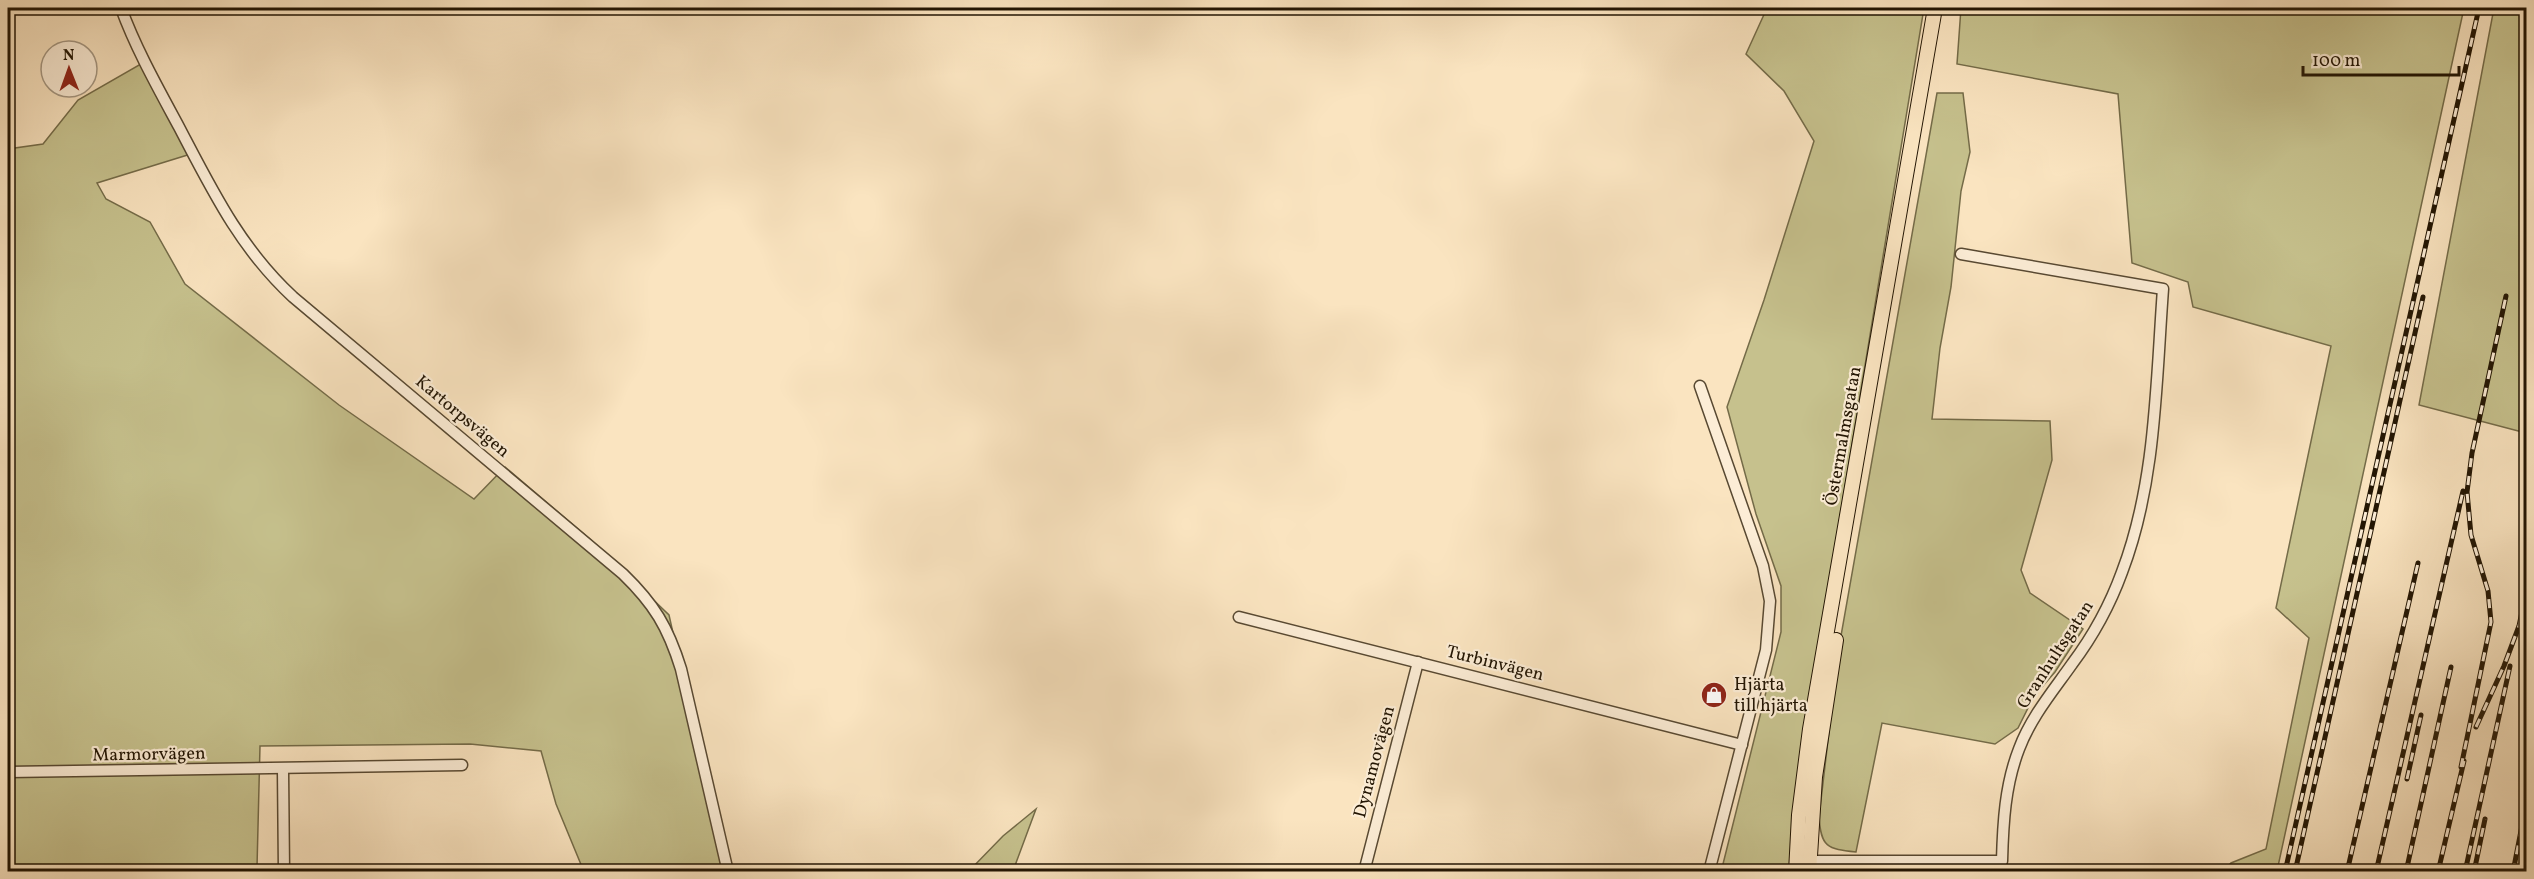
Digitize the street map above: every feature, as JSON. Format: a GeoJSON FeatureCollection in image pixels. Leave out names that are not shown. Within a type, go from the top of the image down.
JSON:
{"type":"FeatureCollection","features":[{"type":"Feature","properties":{"kind":"main road","name":"Östermalmsgatan"},"geometry":{"type":"LineString","coordinates":[[1803,866],[1799,815],[1809,741],[1935,8]]}},
{"type":"Feature","properties":{"kind":"main road","name":"Östermalmsgatan"},"geometry":{"type":"LineString","coordinates":[[1803,866],[1823,720],[1942,8]]}},
{"type":"Feature","properties":{"kind":"street","name":"Kartorpsvägen"},"geometry":{"type":"LineString","coordinates":[[121,8],[148,68],[190,149],[230,220],[258,262],[293,297],[623,574],[655,608],[670,636],[681,669],[728,872]]}},
{"type":"Feature","properties":{"kind":"street","name":"Granhultsgatan"},"geometry":{"type":"LineString","coordinates":[[1803,866],[2002,861],[2006,795],[2019,747],[2039,710],[2102,618],[2122,574],[2136,531],[2153,425],[2163,289],[1961,254]]}},
{"type":"Feature","properties":{"kind":"street"},"geometry":{"type":"LineString","coordinates":[[1700,386],[1763,566],[1770,601],[1766,650],[1709,872]]}},
{"type":"Feature","properties":{"kind":"street","name":"Turbinvägen"},"geometry":{"type":"LineString","coordinates":[[1239,617],[1742,745]]}},
{"type":"Feature","properties":{"kind":"street","name":"Dynamovägen"},"geometry":{"type":"LineString","coordinates":[[1364,872],[1418,662]]}},
{"type":"Feature","properties":{"kind":"street","name":"Marmorvägen"},"geometry":{"type":"LineString","coordinates":[[10,773],[282,770],[462,765]]}},
{"type":"Feature","properties":{"kind":"street"},"geometry":{"type":"LineString","coordinates":[[282,770],[284,872]]}},
{"type":"Feature","properties":{"kind":"shaded area"},"geometry":{"type":"Polygon","coordinates":[[[1767,8],[1924,8],[1824,614],[1790,871],[1721,872],[1781,632],[1781,586],[1756,514],[1727,407],[1764,300],[1814,141],[1784,91],[1746,54],[1767,8]]]}},
{"type":"Feature","properties":{"kind":"shaded area"},"geometry":{"type":"Polygon","coordinates":[[[1961,8],[2464,8],[2277,871],[2224,871],[2231,863],[2266,849],[2309,638],[2276,608],[2331,346],[2193,307],[2188,282],[2132,263],[2118,94],[1957,64],[1961,8]]]}},
{"type":"Feature","properties":{"kind":"shaded area"},"geometry":{"type":"Polygon","coordinates":[[[2494,8],[2526,8],[2526,433],[2419,405],[2494,8]]]}},
{"type":"Feature","properties":{"kind":"shaded area"},"geometry":{"type":"Polygon","coordinates":[[[146,61],[194,153],[97,183],[106,199],[150,222],[185,284],[339,405],[474,499],[505,467],[591,540],[669,615],[726,871],[582,871],[556,804],[541,751],[470,744],[260,746],[257,867],[188,865],[188,872],[8,872],[8,149],[43,144],[78,100],[99,99],[99,88],[146,61]]]}},
{"type":"Feature","properties":{"kind":"shaded area"},"geometry":{"type":"Polygon","coordinates":[[[1937,93],[1963,93],[1970,152],[1961,191],[1951,287],[1940,348],[1932,419],[2050,421],[2052,460],[2021,570],[2030,593],[2083,629],[2055,672],[2034,696],[2018,728],[1995,744],[1882,723],[1856,852],[1827,845],[1822,835],[1819,817],[1839,647],[1937,93]]]}},
{"type":"Feature","properties":{"kind":"shaded area"},"geometry":{"type":"Polygon","coordinates":[[[1036,809],[1013,871],[969,871],[1003,836],[1036,809]]]}},
{"type":"Feature","properties":{"kind":"railway"},"geometry":{"type":"LineString","coordinates":[[2285,872],[2479,8]]}},
{"type":"Feature","properties":{"kind":"railway"},"geometry":{"type":"LineString","coordinates":[[2461,767],[2491,622],[2488,591],[2471,535],[2467,492],[2472,453],[2506,296]]}},
{"type":"Feature","properties":{"kind":"railway"},"geometry":{"type":"LineString","coordinates":[[2295,872],[2423,297]]}},
{"type":"Feature","properties":{"kind":"railway"},"geometry":{"type":"LineString","coordinates":[[2376,872],[2463,491]]}},
{"type":"Feature","properties":{"kind":"railway"},"geometry":{"type":"LineString","coordinates":[[2347,872],[2418,563]]}},
{"type":"Feature","properties":{"kind":"railway"},"geometry":{"type":"LineString","coordinates":[[2476,727],[2504,666],[2519,626],[2526,593]]}},
{"type":"Feature","properties":{"kind":"railway"},"geometry":{"type":"LineString","coordinates":[[2465,872],[2510,666]]}},
{"type":"Feature","properties":{"kind":"railway"},"geometry":{"type":"LineString","coordinates":[[2406,872],[2451,667]]}},
{"type":"Feature","properties":{"kind":"railway"},"geometry":{"type":"LineString","coordinates":[[2407,779],[2421,715]]}},
{"type":"Feature","properties":{"kind":"railway"},"geometry":{"type":"LineString","coordinates":[[2438,872],[2464,761]]}},
{"type":"Feature","properties":{"kind":"railway"},"geometry":{"type":"LineString","coordinates":[[2513,872],[2526,805]]}},
{"type":"Feature","properties":{"kind":"railway"},"geometry":{"type":"LineString","coordinates":[[2474,872],[2485,819]]}},
{"type":"Feature","properties":{"kind":"place","name":"Hjärta till hjärta"},"geometry":{"type":"Point","coordinates":[1714,695]}}]}
